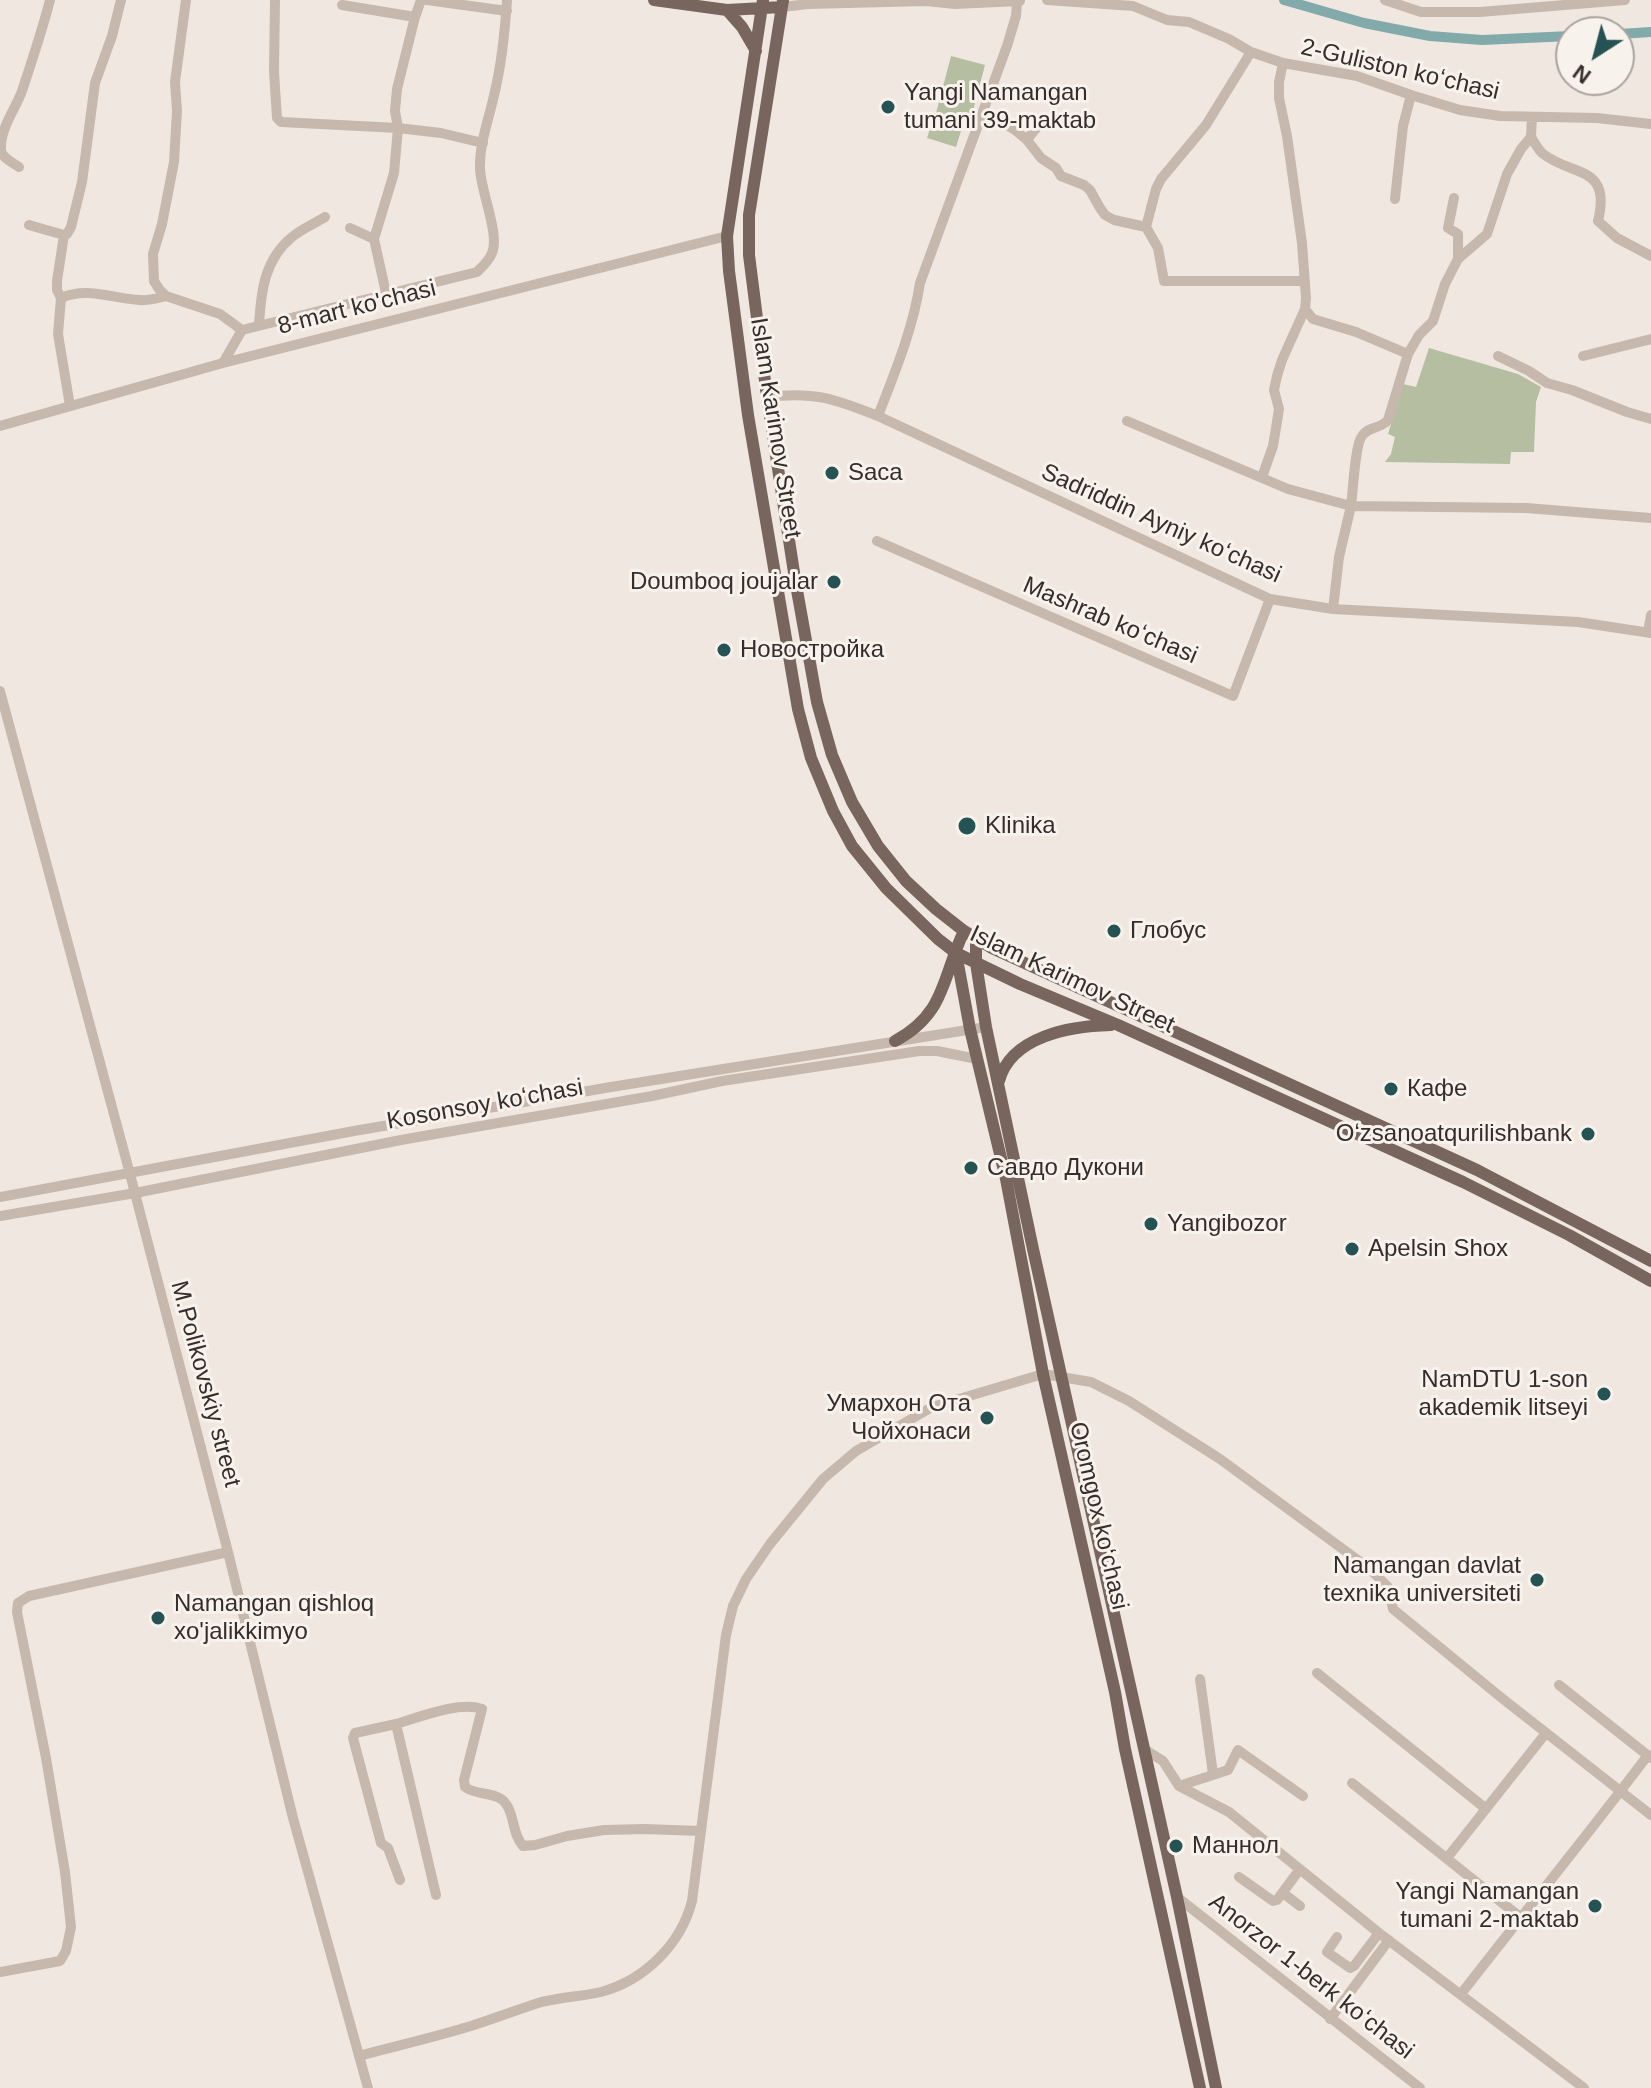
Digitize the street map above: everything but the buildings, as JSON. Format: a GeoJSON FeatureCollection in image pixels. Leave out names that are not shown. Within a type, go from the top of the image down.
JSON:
{"type":"FeatureCollection","features":[{"type":"Feature","properties":{"kind":"main road"},"geometry":{"type":"LineString","coordinates":[[654,0],[727,10],[783,3]]}},
{"type":"Feature","properties":{"kind":"main road"},"geometry":{"type":"LineString","coordinates":[[727,10],[745,0]]}},
{"type":"Feature","properties":{"kind":"main road","name":"Islam Karimov Street"},"geometry":{"type":"LineString","coordinates":[[783,3],[749,215],[749,255],[767,397],[817,702],[832,755],[852,802],[878,846],[906,881],[970,935],[1022,962],[1477,1170],[1651,1261]]}},
{"type":"Feature","properties":{"kind":"main road","name":"Islam Karimov Street"},"geometry":{"type":"LineString","coordinates":[[763,4],[727,236],[729,271],[748,415],[798,709],[811,758],[833,811],[852,846],[886,888],[956,953],[1463,1182],[1569,1235],[1651,1281]]}},
{"type":"Feature","properties":{"kind":"main road"},"geometry":{"type":"LineString","coordinates":[[727,10],[742,27],[756,51]]}},
{"type":"Feature","properties":{"kind":"main road"},"geometry":{"type":"LineString","coordinates":[[895,1041],[926,1018],[956,953],[970,935]]}},
{"type":"Feature","properties":{"kind":"main road","name":"Oromgox ko‘chasi"},"geometry":{"type":"LineString","coordinates":[[970,935],[986,1027],[1033,1249],[1177,1897],[1216,2088]]}},
{"type":"Feature","properties":{"kind":"main road","name":"Oromgox ko‘chasi"},"geometry":{"type":"LineString","coordinates":[[956,953],[970,1029],[1006,1179],[1043,1374],[1200,2088]]}},
{"type":"Feature","properties":{"kind":"main road"},"geometry":{"type":"LineString","coordinates":[[999,1084],[1009,1059],[1026,1046],[1043,1038],[1076,1030],[1118,1025]]}},
{"type":"Feature","properties":{"kind":"street"},"geometry":{"type":"LineString","coordinates":[[19,167],[1,150],[3,129],[21,94],[50,0]]}},
{"type":"Feature","properties":{"kind":"street"},"geometry":{"type":"LineString","coordinates":[[29,225],[64,235],[69,232],[82,182],[95,83],[121,0]]}},
{"type":"Feature","properties":{"kind":"street"},"geometry":{"type":"LineString","coordinates":[[186,0],[175,82],[174,162],[153,254],[154,281],[166,296],[220,314],[242,330]]}},
{"type":"Feature","properties":{"kind":"street"},"geometry":{"type":"LineString","coordinates":[[275,0],[274,72],[279,120],[284,123],[398,128],[441,133],[483,143]]}},
{"type":"Feature","properties":{"kind":"street"},"geometry":{"type":"LineString","coordinates":[[223,363],[242,330],[477,272],[486,263],[493,253],[495,240],[480,169],[507,6],[424,0],[415,17],[397,89],[394,173],[374,239],[386,293]]}},
{"type":"Feature","properties":{"kind":"street","name":"2-Guliston koʻchasi"},"geometry":{"type":"LineString","coordinates":[[1047,0],[1133,6],[1167,20],[1189,22],[1251,52],[1283,63],[1357,76],[1460,110],[1500,116],[1597,118],[1651,124]]}},
{"type":"Feature","properties":{"kind":"street"},"geometry":{"type":"LineString","coordinates":[[1385,0],[1421,12],[1480,12],[1625,0]]}},
{"type":"Feature","properties":{"kind":"street"},"geometry":{"type":"LineString","coordinates":[[783,3],[922,1],[955,4],[1019,1],[984,111],[920,283],[909,335],[878,416]]}},
{"type":"Feature","properties":{"kind":"street"},"geometry":{"type":"LineString","coordinates":[[342,5],[415,17]]}},
{"type":"Feature","properties":{"kind":"street"},"geometry":{"type":"LineString","coordinates":[[1251,52],[1206,125],[1161,179],[1146,227],[1158,248],[1164,281],[1305,281]]}},
{"type":"Feature","properties":{"kind":"street"},"geometry":{"type":"LineString","coordinates":[[1262,477],[1273,446],[1279,409],[1274,390],[1277,376],[1305,309],[1305,281],[1287,136],[1279,98],[1283,63]]}},
{"type":"Feature","properties":{"kind":"street"},"geometry":{"type":"LineString","coordinates":[[1395,199],[1403,126],[1411,95]]}},
{"type":"Feature","properties":{"kind":"street"},"geometry":{"type":"LineString","coordinates":[[984,111],[1027,140],[1061,176],[1090,190],[1105,215],[1146,227]]}},
{"type":"Feature","properties":{"kind":"street"},"geometry":{"type":"LineString","coordinates":[[1333,609],[1359,439],[1368,429],[1381,427],[1388,420],[1408,354],[1419,335],[1433,321],[1445,284],[1458,259],[1487,234],[1507,174],[1531,137],[1532,117]]}},
{"type":"Feature","properties":{"kind":"street"},"geometry":{"type":"LineString","coordinates":[[1027,140],[1046,119],[1075,122]]}},
{"type":"Feature","properties":{"kind":"street"},"geometry":{"type":"LineString","coordinates":[[1531,137],[1542,152],[1579,169],[1595,181],[1601,207],[1598,221],[1617,238],[1651,256]]}},
{"type":"Feature","properties":{"kind":"street"},"geometry":{"type":"LineString","coordinates":[[1454,198],[1448,228],[1458,234],[1458,259]]}},
{"type":"Feature","properties":{"kind":"street"},"geometry":{"type":"LineString","coordinates":[[259,325],[261,290],[269,267],[288,240],[325,217]]}},
{"type":"Feature","properties":{"kind":"street"},"geometry":{"type":"LineString","coordinates":[[350,228],[374,239]]}},
{"type":"Feature","properties":{"kind":"street"},"geometry":{"type":"LineString","coordinates":[[64,235],[57,281],[61,298],[58,334],[70,406]]}},
{"type":"Feature","properties":{"kind":"street","name":"8-mart ko'chasi"},"geometry":{"type":"LineString","coordinates":[[0,426],[223,363],[727,236]]}},
{"type":"Feature","properties":{"kind":"street"},"geometry":{"type":"LineString","coordinates":[[61,298],[77,293],[103,293],[139,300],[166,296]]}},
{"type":"Feature","properties":{"kind":"street"},"geometry":{"type":"LineString","coordinates":[[1305,309],[1313,319],[1356,332],[1408,354]]}},
{"type":"Feature","properties":{"kind":"street"},"geometry":{"type":"LineString","coordinates":[[1583,356],[1651,339]]}},
{"type":"Feature","properties":{"kind":"street"},"geometry":{"type":"LineString","coordinates":[[1498,356],[1547,383],[1651,419]]}},
{"type":"Feature","properties":{"kind":"street","name":"Sadriddin Ayniy koʻchasi"},"geometry":{"type":"LineString","coordinates":[[767,397],[794,394],[820,396],[878,416],[1270,599],[1333,609],[1578,622],[1650,632]]}},
{"type":"Feature","properties":{"kind":"street"},"geometry":{"type":"LineString","coordinates":[[1127,421],[1288,489],[1351,506],[1526,508],[1651,518]]}},
{"type":"Feature","properties":{"kind":"street","name":"Mashrab koʻchasi"},"geometry":{"type":"LineString","coordinates":[[877,541],[1233,696],[1270,599]]}},
{"type":"Feature","properties":{"kind":"street"},"geometry":{"type":"LineString","coordinates":[[1650,632],[1651,615]]}},
{"type":"Feature","properties":{"kind":"street","name":"M.Polikovskiy street"},"geometry":{"type":"LineString","coordinates":[[0,691],[135,1193],[293,1818],[368,2088]]}},
{"type":"Feature","properties":{"kind":"street","name":"Kosonsoy koʻchasi"},"geometry":{"type":"LineString","coordinates":[[0,1197],[369,1128],[986,1027]]}},
{"type":"Feature","properties":{"kind":"street","name":"Kosonsoy koʻchasi"},"geometry":{"type":"LineString","coordinates":[[0,1216],[722,1081],[928,1051],[977,1059]]}},
{"type":"Feature","properties":{"kind":"street"},"geometry":{"type":"LineString","coordinates":[[359,2056],[469,2027],[539,2002],[600,1992],[622,1985],[660,1956],[674,1942],[687,1921],[692,1901],[726,1635],[733,1606],[746,1579],[823,1479],[856,1451],[932,1407],[1043,1374],[1091,1382],[1141,1408],[1220,1459],[1311,1525],[1370,1569],[1388,1587],[1393,1609],[1431,1642],[1651,1815]]}},
{"type":"Feature","properties":{"kind":"street"},"geometry":{"type":"LineString","coordinates":[[0,1972],[60,1961],[70,1940],[71,1927],[65,1872],[17,1612],[18,1603],[29,1596],[228,1552]]}},
{"type":"Feature","properties":{"kind":"street"},"geometry":{"type":"LineString","coordinates":[[1317,1673],[1485,1808]]}},
{"type":"Feature","properties":{"kind":"street"},"geometry":{"type":"LineString","coordinates":[[1200,1679],[1213,1774]]}},
{"type":"Feature","properties":{"kind":"street"},"geometry":{"type":"LineString","coordinates":[[1461,1994],[1650,1756],[1559,1685]]}},
{"type":"Feature","properties":{"kind":"street"},"geometry":{"type":"LineString","coordinates":[[400,1880],[388,1848],[381,1843],[353,1738],[355,1733],[468,1706],[482,1709],[464,1780],[465,1787],[471,1792],[504,1801],[517,1839],[523,1846],[604,1830],[700,1831]]}},
{"type":"Feature","properties":{"kind":"street"},"geometry":{"type":"LineString","coordinates":[[396,1724],[436,1895]]}},
{"type":"Feature","properties":{"kind":"street"},"geometry":{"type":"LineString","coordinates":[[1447,1858],[1546,1733]]}},
{"type":"Feature","properties":{"kind":"street"},"geometry":{"type":"LineString","coordinates":[[1144,1749],[1163,1761],[1179,1786],[1229,1812],[1379,1933],[1584,2088]]}},
{"type":"Feature","properties":{"kind":"street"},"geometry":{"type":"LineString","coordinates":[[1179,1786],[1228,1770],[1238,1750],[1303,1796]]}},
{"type":"Feature","properties":{"kind":"street"},"geometry":{"type":"LineString","coordinates":[[1352,1783],[1520,1917]]}},
{"type":"Feature","properties":{"kind":"street"},"geometry":{"type":"LineString","coordinates":[[1152,1870],[1170,1866]]}},
{"type":"Feature","properties":{"kind":"street"},"geometry":{"type":"LineString","coordinates":[[1239,1877],[1273,1901],[1283,1893],[1300,1869]]}},
{"type":"Feature","properties":{"kind":"street"},"geometry":{"type":"LineString","coordinates":[[1283,1893],[1300,1906]]}},
{"type":"Feature","properties":{"kind":"street","name":"Anorzor 1-berk koʻchasi"},"geometry":{"type":"LineString","coordinates":[[1177,1897],[1420,2088]]}},
{"type":"Feature","properties":{"kind":"street"},"geometry":{"type":"LineString","coordinates":[[1337,1937],[1327,1952],[1350,1968],[1379,1933]]}},
{"type":"Feature","properties":{"kind":"street"},"geometry":{"type":"LineString","coordinates":[[1330,2019],[1389,1940]]}},
{"type":"Feature","properties":{"kind":"green space"},"geometry":{"type":"Polygon","coordinates":[[[951,56],[985,65],[968,130],[934,121],[951,56]]]}},
{"type":"Feature","properties":{"kind":"green space"},"geometry":{"type":"Polygon","coordinates":[[[932,122],[961,131],[956,147],[927,138],[932,122]]]}},
{"type":"Feature","properties":{"kind":"green space"},"geometry":{"type":"Polygon","coordinates":[[[1429,348],[1518,374],[1541,387],[1536,402],[1534,452],[1511,452],[1510,464],[1385,462],[1391,454],[1395,437],[1388,434],[1403,384],[1416,387],[1429,348]]]}},
{"type":"Feature","properties":{"kind":"waterway"},"geometry":{"type":"LineString","coordinates":[[1284,0],[1364,23],[1430,36],[1482,40],[1555,37]]}},
{"type":"Feature","properties":{"kind":"waterway"},"geometry":{"type":"LineString","coordinates":[[1635,33],[1651,32]]}},
{"type":"Feature","properties":{"kind":"place","name":"Yangi Namangan tumani 39-maktab"},"geometry":{"type":"Point","coordinates":[888,107]}},
{"type":"Feature","properties":{"kind":"place","name":"Saca"},"geometry":{"type":"Point","coordinates":[832,473]}},
{"type":"Feature","properties":{"kind":"place","name":"Doumboq joujalar"},"geometry":{"type":"Point","coordinates":[834,582]}},
{"type":"Feature","properties":{"kind":"place","name":"Новостройка"},"geometry":{"type":"Point","coordinates":[724,650]}},
{"type":"Feature","properties":{"kind":"place","name":"Klinika"},"geometry":{"type":"Point","coordinates":[967,826]}},
{"type":"Feature","properties":{"kind":"place","name":"Глобус"},"geometry":{"type":"Point","coordinates":[1114,931]}},
{"type":"Feature","properties":{"kind":"place","name":"Кафе"},"geometry":{"type":"Point","coordinates":[1391,1089]}},
{"type":"Feature","properties":{"kind":"place","name":"Oʻzsanoatqurilishbank"},"geometry":{"type":"Point","coordinates":[1588,1134]}},
{"type":"Feature","properties":{"kind":"place","name":"Савдо Дукони"},"geometry":{"type":"Point","coordinates":[971,1168]}},
{"type":"Feature","properties":{"kind":"place","name":"Yangibozor"},"geometry":{"type":"Point","coordinates":[1151,1224]}},
{"type":"Feature","properties":{"kind":"place","name":"Apelsin Shox"},"geometry":{"type":"Point","coordinates":[1352,1249]}},
{"type":"Feature","properties":{"kind":"place","name":"NamDTU 1-son akademik litseyi"},"geometry":{"type":"Point","coordinates":[1604,1394]}},
{"type":"Feature","properties":{"kind":"place","name":"Умархон Ота Чойхонаси"},"geometry":{"type":"Point","coordinates":[987,1418]}},
{"type":"Feature","properties":{"kind":"place","name":"Namangan davlat texnika universiteti"},"geometry":{"type":"Point","coordinates":[1537,1580]}},
{"type":"Feature","properties":{"kind":"place","name":"Namangan qishloq xo'jalikkimyo"},"geometry":{"type":"Point","coordinates":[158,1618]}},
{"type":"Feature","properties":{"kind":"place","name":"Маннол"},"geometry":{"type":"Point","coordinates":[1176,1846]}},
{"type":"Feature","properties":{"kind":"place","name":"Yangi Namangan tumani 2-maktab"},"geometry":{"type":"Point","coordinates":[1595,1906]}}]}
